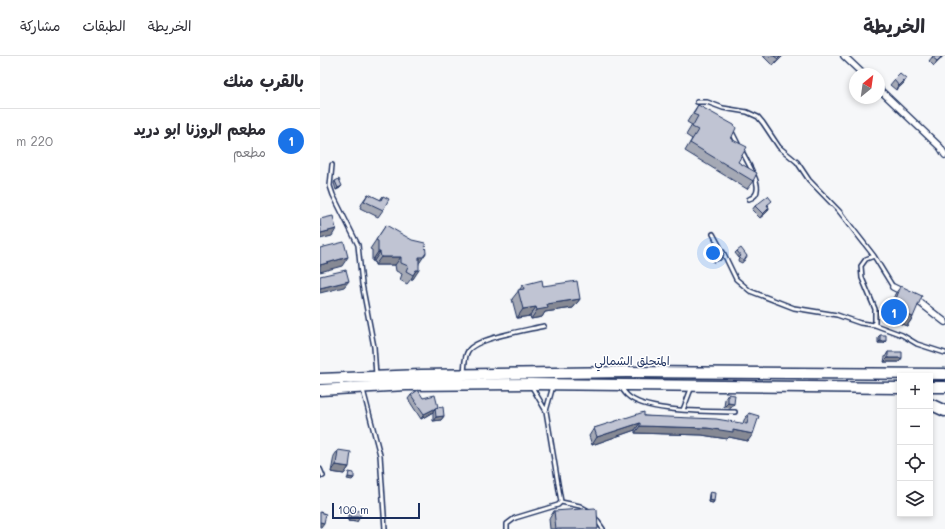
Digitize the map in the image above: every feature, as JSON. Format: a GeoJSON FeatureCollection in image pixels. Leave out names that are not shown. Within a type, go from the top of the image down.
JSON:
{"type":"FeatureCollection","features":[{"type":"Feature","properties":{"kind":"highway"},"geometry":{"type":"LineString","coordinates":[[903,373],[945,369]]}},
{"type":"Feature","properties":{"kind":"highway","name":"المتحلق الشمالي"},"geometry":{"type":"LineString","coordinates":[[320,379],[464,374],[897,373]]}},
{"type":"Feature","properties":{"kind":"highway","name":"المتحلق الشمالي"},"geometry":{"type":"LineString","coordinates":[[933,374],[945,374]]}},
{"type":"Feature","properties":{"kind":"highway","name":"المتحلق الشمالي"},"geometry":{"type":"LineString","coordinates":[[320,390],[362,386],[530,384],[897,388]]}},
{"type":"Feature","properties":{"kind":"highway"},"geometry":{"type":"LineString","coordinates":[[933,387],[945,387]]}},
{"type":"Feature","properties":{"kind":"highway"},"geometry":{"type":"LineString","coordinates":[[880,389],[897,392]]}},
{"type":"Feature","properties":{"kind":"highway"},"geometry":{"type":"LineString","coordinates":[[933,405],[945,411]]}},
{"type":"Feature","properties":{"kind":"street"},"geometry":{"type":"LineString","coordinates":[[844,56],[857,68]]}},
{"type":"Feature","properties":{"kind":"street"},"geometry":{"type":"LineString","coordinates":[[885,95],[940,147],[945,155]]}},
{"type":"Feature","properties":{"kind":"street"},"geometry":{"type":"LineString","coordinates":[[892,287],[913,297],[945,322]]}},
{"type":"Feature","properties":{"kind":"lane"},"geometry":{"type":"LineString","coordinates":[[700,106],[697,102],[707,102],[723,108],[747,112],[758,117],[764,123],[779,147],[797,162],[809,180],[839,211],[874,256],[892,287]]}},
{"type":"Feature","properties":{"kind":"lane"},"geometry":{"type":"LineString","coordinates":[[728,128],[733,133],[758,183],[757,193],[754,197],[749,199]]}},
{"type":"Feature","properties":{"kind":"lane"},"geometry":{"type":"LineString","coordinates":[[332,165],[330,186],[358,245],[362,284],[374,347],[376,377]]}},
{"type":"Feature","properties":{"kind":"lane"},"geometry":{"type":"LineString","coordinates":[[713,234],[736,279],[750,291],[794,308],[836,315],[860,323],[875,325],[902,335],[917,344],[945,353]]}},
{"type":"Feature","properties":{"kind":"lane"},"geometry":{"type":"LineString","coordinates":[[874,256],[866,259],[861,266],[862,278],[875,309],[875,325]]}},
{"type":"Feature","properties":{"kind":"lane"},"geometry":{"type":"LineString","coordinates":[[464,374],[466,353],[470,348],[497,337],[544,326]]}},
{"type":"Feature","properties":{"kind":"lane"},"geometry":{"type":"LineString","coordinates":[[530,384],[546,411],[561,502]]}},
{"type":"Feature","properties":{"kind":"lane"},"geometry":{"type":"LineString","coordinates":[[546,411],[553,385]]}},
{"type":"Feature","properties":{"kind":"lane"},"geometry":{"type":"LineString","coordinates":[[619,385],[627,395],[633,399],[655,407],[683,410],[735,412]]}},
{"type":"Feature","properties":{"kind":"lane"},"geometry":{"type":"LineString","coordinates":[[683,410],[692,385]]}},
{"type":"Feature","properties":{"kind":"lane"},"geometry":{"type":"LineString","coordinates":[[362,386],[380,455],[385,529]]}},
{"type":"Feature","properties":{"kind":"lane"},"geometry":{"type":"LineString","coordinates":[[320,469],[323,476]]}},
{"type":"Feature","properties":{"kind":"lane"},"geometry":{"type":"LineString","coordinates":[[507,529],[507,524],[515,518],[558,505],[561,502],[580,506],[590,511],[598,519],[603,529]]}},
{"type":"Feature","properties":{"kind":"building"},"geometry":{"type":"Polygon","coordinates":[[[774,56],[781,56],[778,59],[774,56]]]}},
{"type":"Feature","properties":{"kind":"building"},"geometry":{"type":"Polygon","coordinates":[[[942,56],[937,61],[932,57],[942,56]]]}},
{"type":"Feature","properties":{"kind":"building"},"geometry":{"type":"Polygon","coordinates":[[[900,74],[906,79],[899,86],[894,80],[900,74]]]}},
{"type":"Feature","properties":{"kind":"building"},"geometry":{"type":"Polygon","coordinates":[[[698,105],[734,125],[736,128],[731,139],[747,147],[738,162],[757,173],[753,181],[690,143],[698,130],[692,127],[698,116],[693,114],[698,105]]]}},
{"type":"Feature","properties":{"kind":"building"},"geometry":{"type":"Polygon","coordinates":[[[339,179],[342,186],[338,188],[335,181],[339,179]]]}},
{"type":"Feature","properties":{"kind":"building"},"geometry":{"type":"Polygon","coordinates":[[[368,194],[381,200],[383,196],[389,199],[383,210],[364,201],[368,194]]]}},
{"type":"Feature","properties":{"kind":"building"},"geometry":{"type":"Polygon","coordinates":[[[768,196],[772,201],[767,205],[769,208],[763,214],[755,206],[768,196]]]}},
{"type":"Feature","properties":{"kind":"building"},"geometry":{"type":"Polygon","coordinates":[[[333,216],[336,229],[321,233],[320,219],[333,216]]]}},
{"type":"Feature","properties":{"kind":"building"},"geometry":{"type":"Polygon","coordinates":[[[386,225],[412,240],[425,243],[426,253],[423,257],[419,257],[419,270],[416,270],[413,275],[406,271],[408,266],[401,263],[401,257],[381,257],[380,252],[378,252],[378,241],[376,240],[386,225]]]}},
{"type":"Feature","properties":{"kind":"building"},"geometry":{"type":"Polygon","coordinates":[[[344,242],[348,257],[320,265],[320,248],[344,242]]]}},
{"type":"Feature","properties":{"kind":"building"},"geometry":{"type":"Polygon","coordinates":[[[721,245],[724,255],[717,258],[713,247],[721,245]]]}},
{"type":"Feature","properties":{"kind":"building"},"geometry":{"type":"Polygon","coordinates":[[[741,248],[747,256],[744,261],[739,258],[741,256],[737,251],[741,248]]]}},
{"type":"Feature","properties":{"kind":"building"},"geometry":{"type":"Polygon","coordinates":[[[346,270],[349,281],[320,288],[320,276],[346,270]]]}},
{"type":"Feature","properties":{"kind":"building"},"geometry":{"type":"Polygon","coordinates":[[[542,280],[543,286],[577,281],[580,299],[547,304],[548,308],[537,310],[536,307],[523,309],[518,290],[524,289],[523,285],[542,280]]]}},
{"type":"Feature","properties":{"kind":"building"},"geometry":{"type":"Polygon","coordinates":[[[901,286],[922,296],[913,317],[892,309],[901,286]]]}},
{"type":"Feature","properties":{"kind":"building"},"geometry":{"type":"Polygon","coordinates":[[[880,335],[886,335],[886,341],[880,341],[880,335]]]}},
{"type":"Feature","properties":{"kind":"building"},"geometry":{"type":"Polygon","coordinates":[[[888,352],[902,352],[902,358],[888,358],[888,352]]]}},
{"type":"Feature","properties":{"kind":"building"},"geometry":{"type":"Polygon","coordinates":[[[418,390],[423,398],[435,395],[438,407],[424,414],[411,395],[418,390]]]}},
{"type":"Feature","properties":{"kind":"building"},"geometry":{"type":"Polygon","coordinates":[[[728,394],[735,395],[734,404],[728,403],[728,394]]]}},
{"type":"Feature","properties":{"kind":"building"},"geometry":{"type":"Polygon","coordinates":[[[443,407],[444,416],[436,417],[435,408],[443,407]]]}},
{"type":"Feature","properties":{"kind":"building"},"geometry":{"type":"Polygon","coordinates":[[[644,412],[644,416],[716,419],[747,424],[749,413],[759,416],[753,434],[733,430],[733,432],[707,428],[640,426],[640,423],[597,437],[594,428],[644,412]]]}},
{"type":"Feature","properties":{"kind":"building"},"geometry":{"type":"Polygon","coordinates":[[[338,450],[351,452],[349,467],[336,465],[338,450]]]}},
{"type":"Feature","properties":{"kind":"building"},"geometry":{"type":"Polygon","coordinates":[[[349,472],[354,473],[354,478],[348,477],[349,472]]]}},
{"type":"Feature","properties":{"kind":"building"},"geometry":{"type":"Polygon","coordinates":[[[710,492],[715,493],[714,501],[709,500],[710,492]]]}},
{"type":"Feature","properties":{"kind":"building"},"geometry":{"type":"Polygon","coordinates":[[[595,508],[597,510],[598,529],[556,529],[554,511],[595,508]]]}},
{"type":"Feature","properties":{"kind":"building"},"geometry":{"type":"Polygon","coordinates":[[[351,510],[360,511],[360,517],[351,517],[351,510]]]}},
{"type":"Feature","properties":{"kind":"building"},"geometry":{"type":"Polygon","coordinates":[[[320,512],[326,514],[324,523],[320,522],[320,512]]]}},
{"type":"Feature","properties":{"kind":"place","name":"مطعم الروزنا ابو دريد"},"geometry":{"type":"Point","coordinates":[894,312]}}]}
